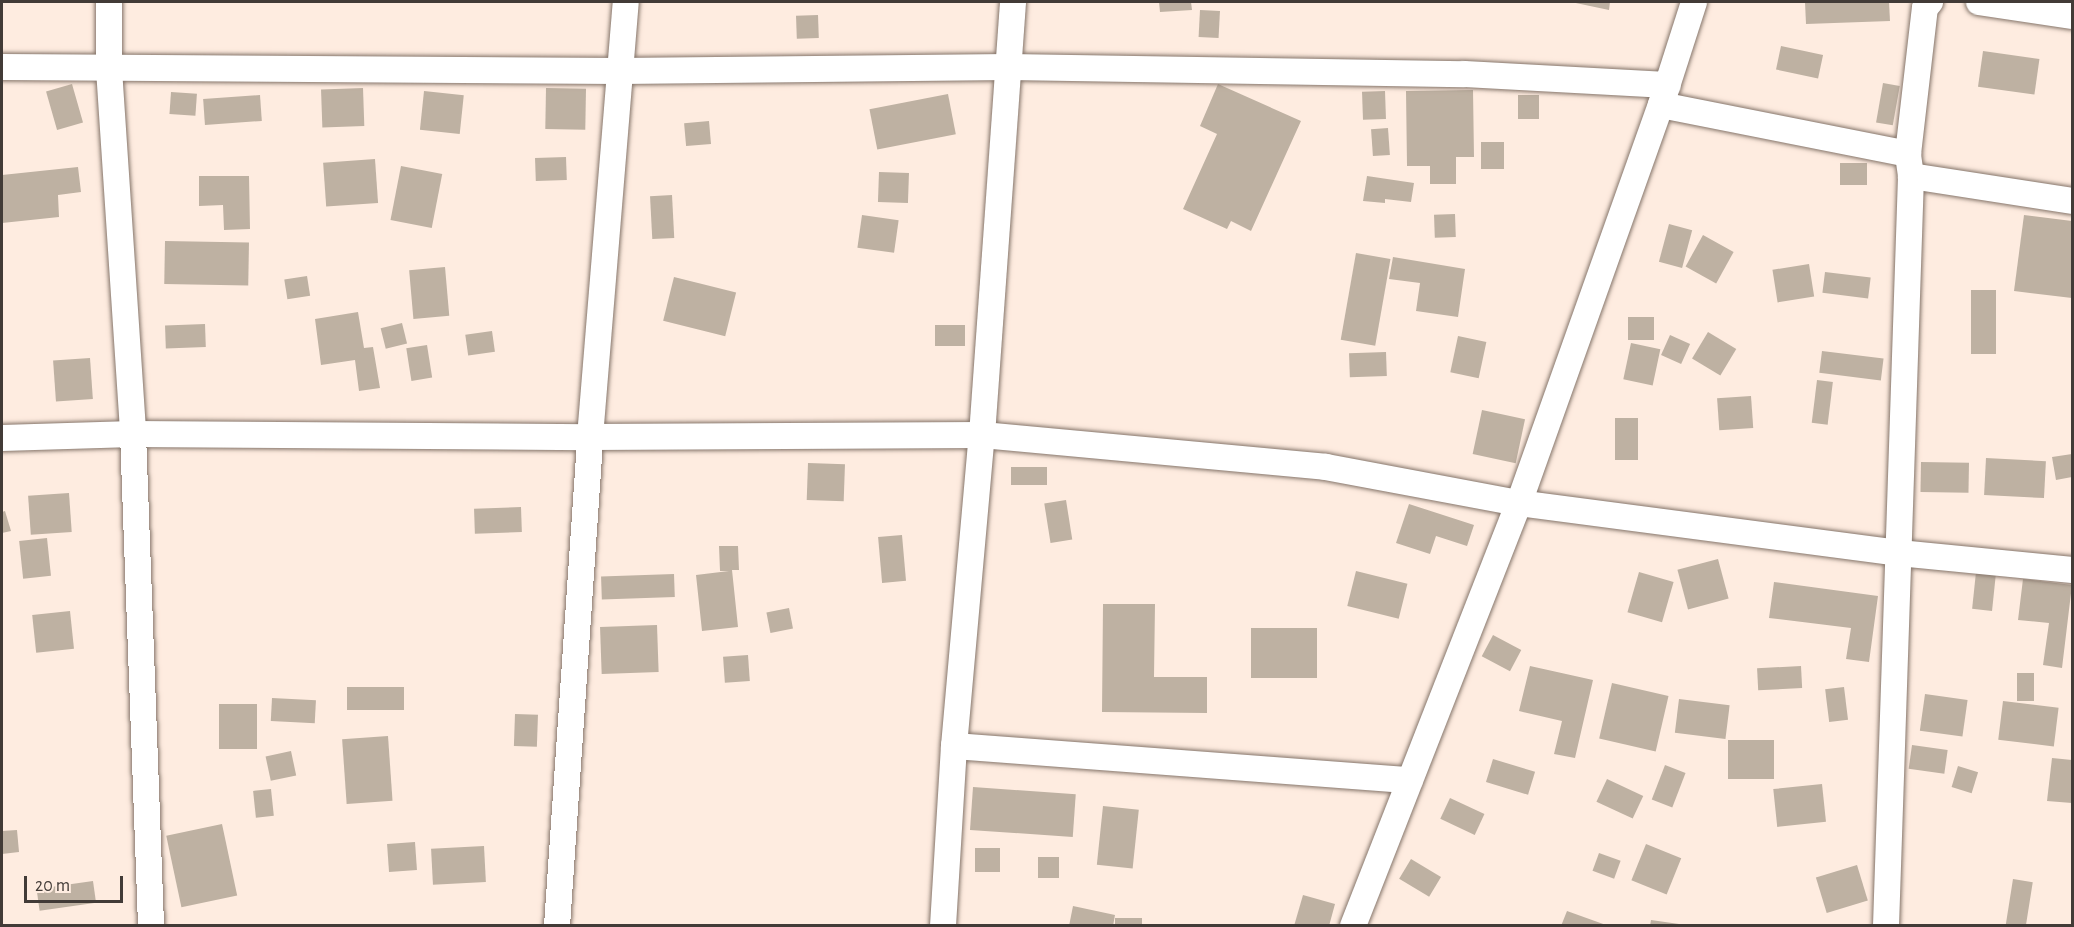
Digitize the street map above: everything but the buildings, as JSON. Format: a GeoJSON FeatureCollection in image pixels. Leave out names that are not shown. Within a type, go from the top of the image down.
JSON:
{"type":"FeatureCollection","features":[{"type":"Feature","properties":{"kind":"street"},"geometry":{"type":"LineString","coordinates":[[109,2],[109,69],[134,434],[152,926]]}},
{"type":"Feature","properties":{"kind":"street"},"geometry":{"type":"LineString","coordinates":[[557,926],[590,437],[626,2]]}},
{"type":"Feature","properties":{"kind":"street"},"geometry":{"type":"LineString","coordinates":[[943,926],[954,746],[982,435],[1013,2]]}},
{"type":"Feature","properties":{"kind":"street"},"geometry":{"type":"LineString","coordinates":[[1353,926],[1519,503],[1665,95],[1694,2]]}},
{"type":"Feature","properties":{"kind":"street"},"geometry":{"type":"LineString","coordinates":[[1886,926],[1909,165],[1925,8],[1930,2]]}},
{"type":"Feature","properties":{"kind":"street"},"geometry":{"type":"LineString","coordinates":[[1979,2],[2073,16]]}},
{"type":"Feature","properties":{"kind":"street"},"geometry":{"type":"LineString","coordinates":[[2,67],[620,71],[1008,67],[1464,74],[1665,95],[1909,165],[2073,201]]}},
{"type":"Feature","properties":{"kind":"street"},"geometry":{"type":"LineString","coordinates":[[2,438],[134,434],[590,437],[982,435],[1326,467],[1519,503],[1899,553],[2073,570]]}},
{"type":"Feature","properties":{"kind":"street"},"geometry":{"type":"LineString","coordinates":[[954,746],[1410,780]]}}]}
